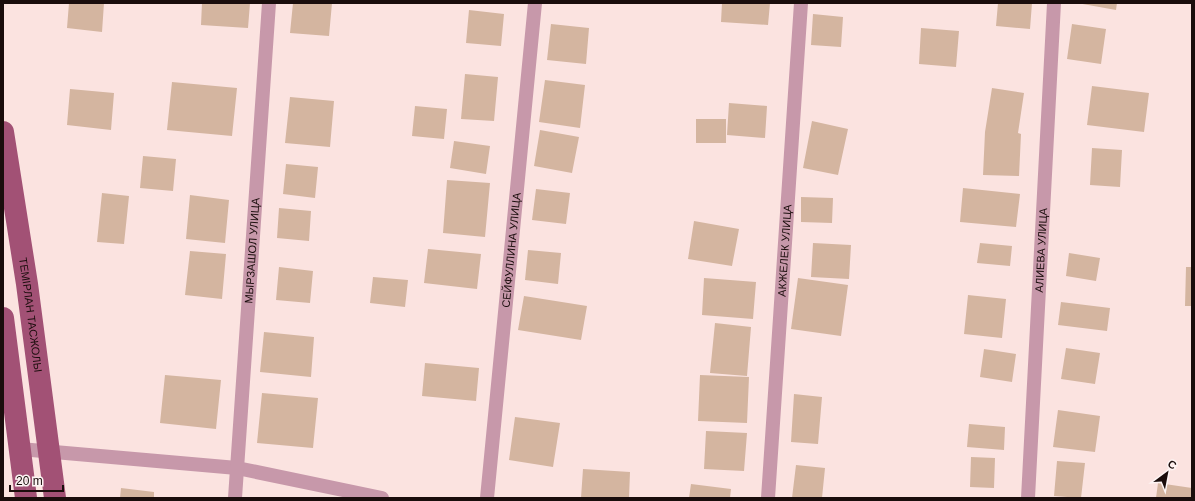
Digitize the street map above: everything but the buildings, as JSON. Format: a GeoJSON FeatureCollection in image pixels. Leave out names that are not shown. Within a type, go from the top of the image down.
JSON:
{"type":"FeatureCollection","features":[{"type":"Feature","properties":{"kind":"main road","name":"ТЕМІРЛАН ТАСЖОЛЫ"},"geometry":{"type":"LineString","coordinates":[[3,132],[27,284],[55,498]]}},
{"type":"Feature","properties":{"kind":"main road"},"geometry":{"type":"LineString","coordinates":[[3,318],[26,498]]}},
{"type":"Feature","properties":{"kind":"street","name":"МЫРЗАШОЛ УЛИЦА"},"geometry":{"type":"LineString","coordinates":[[235,498],[269,3]]}},
{"type":"Feature","properties":{"kind":"street","name":"СЕЙФУЛЛИНА УЛИЦА"},"geometry":{"type":"LineString","coordinates":[[487,498],[535,3]]}},
{"type":"Feature","properties":{"kind":"street","name":"АКЖЕЛЕК УЛИЦА"},"geometry":{"type":"LineString","coordinates":[[768,498],[801,3]]}},
{"type":"Feature","properties":{"kind":"street","name":"АЛИЕВА УЛИЦА"},"geometry":{"type":"LineString","coordinates":[[1028,498],[1054,3]]}},
{"type":"Feature","properties":{"kind":"street"},"geometry":{"type":"LineString","coordinates":[[20,449],[49,450],[237,468],[382,498]]}}]}
